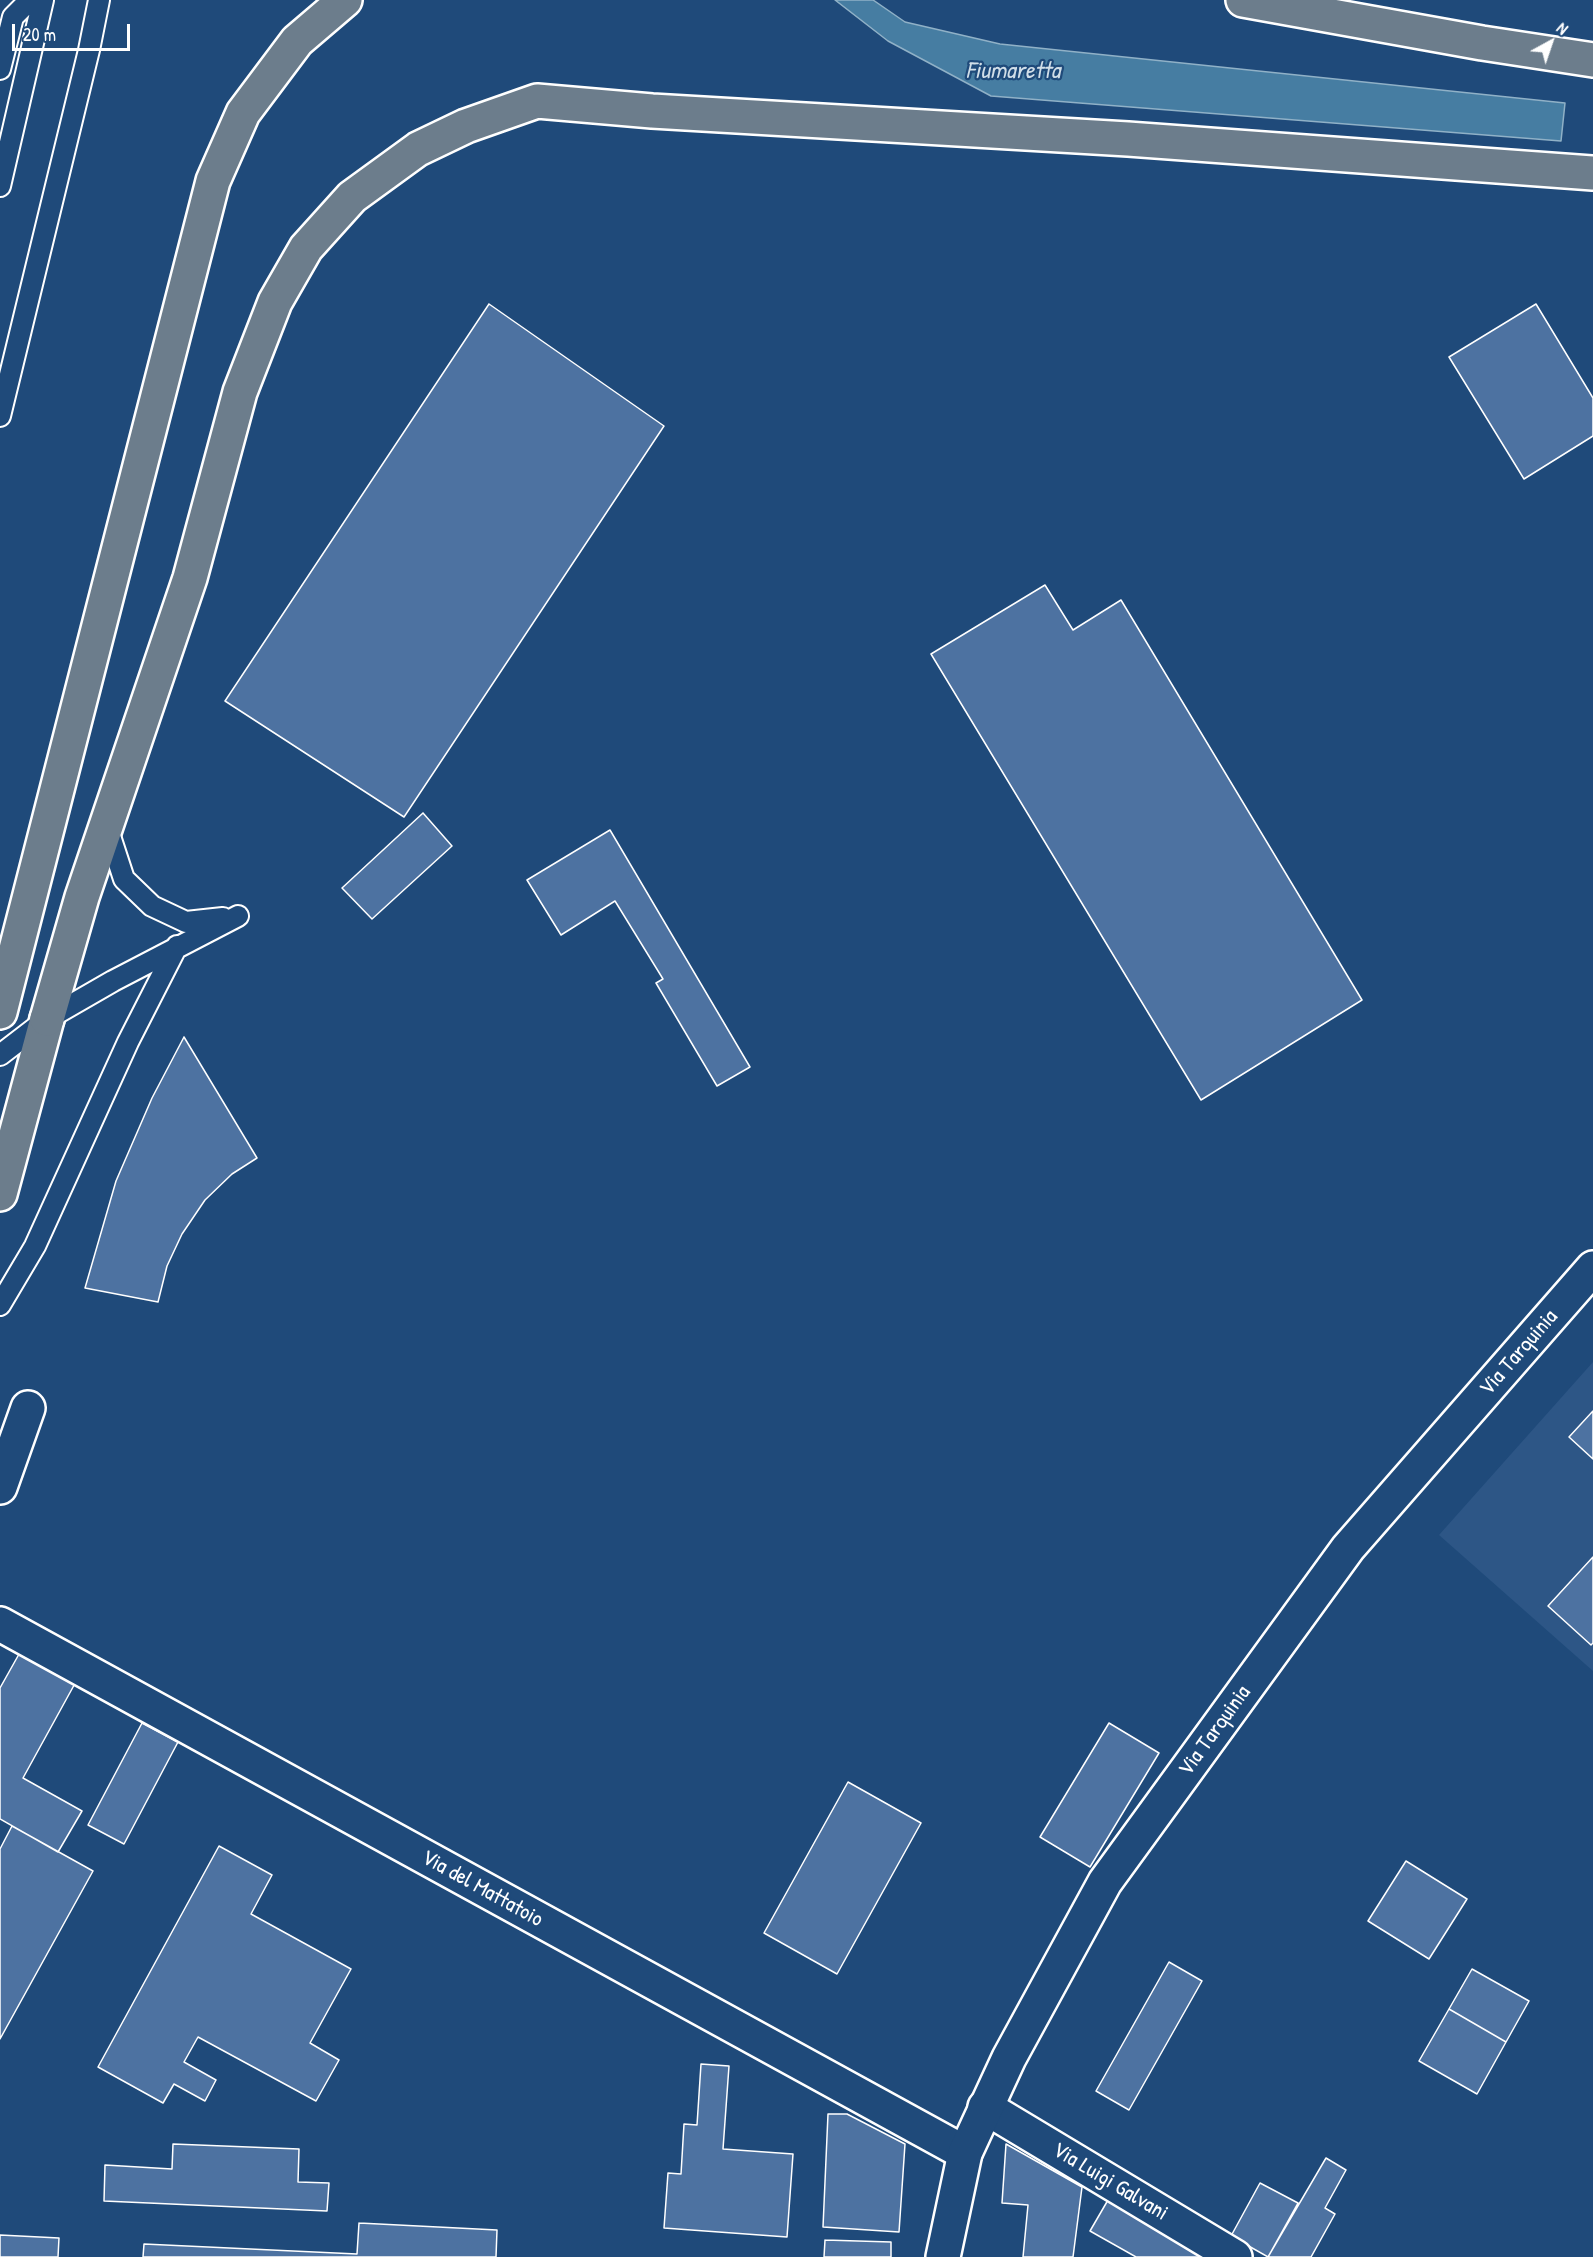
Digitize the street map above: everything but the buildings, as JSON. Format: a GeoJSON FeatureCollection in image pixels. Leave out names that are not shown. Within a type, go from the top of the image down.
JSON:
{"type":"FeatureCollection","features":[{"type":"Feature","properties":{"kind":"main road"},"geometry":{"type":"LineString","coordinates":[[0,1012],[213,181],[243,113],[297,41],[345,0]]}},
{"type":"Feature","properties":{"kind":"main road"},"geometry":{"type":"LineString","coordinates":[[1243,0],[1482,43],[1593,60]]}},
{"type":"Feature","properties":{"kind":"main road"},"geometry":{"type":"LineString","coordinates":[[0,1194],[82,897],[190,578],[240,392],[274,302],[306,249],[352,197],[418,149],[466,126],[537,101],[652,111],[1128,139],[1593,173]]}},
{"type":"Feature","properties":{"kind":"street","name":"Via Tarquinia"},"geometry":{"type":"LineString","coordinates":[[943,2257],[965,2153],[985,2107],[1009,2058],[1112,1872],[1348,1548],[1593,1268]]}},
{"type":"Feature","properties":{"kind":"street"},"geometry":{"type":"LineString","coordinates":[[0,1487],[28,1408]]}},
{"type":"Feature","properties":{"kind":"street","name":"Via del Mattatoio"},"geometry":{"type":"LineString","coordinates":[[0,1624],[965,2153]]}},
{"type":"Feature","properties":{"kind":"street","name":"Via Luigi Galvani"},"geometry":{"type":"LineString","coordinates":[[985,2107],[1235,2257]]}},
{"type":"Feature","properties":{"kind":"lane"},"geometry":{"type":"LineString","coordinates":[[0,69],[13,17],[30,0]]}},
{"type":"Feature","properties":{"kind":"lane"},"geometry":{"type":"LineString","coordinates":[[0,186],[43,0]]}},
{"type":"Feature","properties":{"kind":"lane"},"geometry":{"type":"LineString","coordinates":[[0,416],[99,0]]}},
{"type":"Feature","properties":{"kind":"lane"},"geometry":{"type":"LineString","coordinates":[[0,1055],[15,1041],[47,1019],[177,946],[238,916],[186,922],[152,906],[124,879],[106,823]]}},
{"type":"Feature","properties":{"kind":"lane"},"geometry":{"type":"LineString","coordinates":[[0,1305],[35,1246],[128,1042],[177,946]]}},
{"type":"Feature","properties":{"kind":"shaded area"},"geometry":{"type":"Polygon","coordinates":[[[1593,1362],[1593,1671],[1439,1535],[1593,1362]]]}},
{"type":"Feature","properties":{"kind":"water","name":"Fiumaretta"},"geometry":{"type":"Polygon","coordinates":[[[835,0],[873,0],[905,22],[1000,44],[1565,103],[1561,141],[991,96],[888,41],[835,0]]]}}]}
